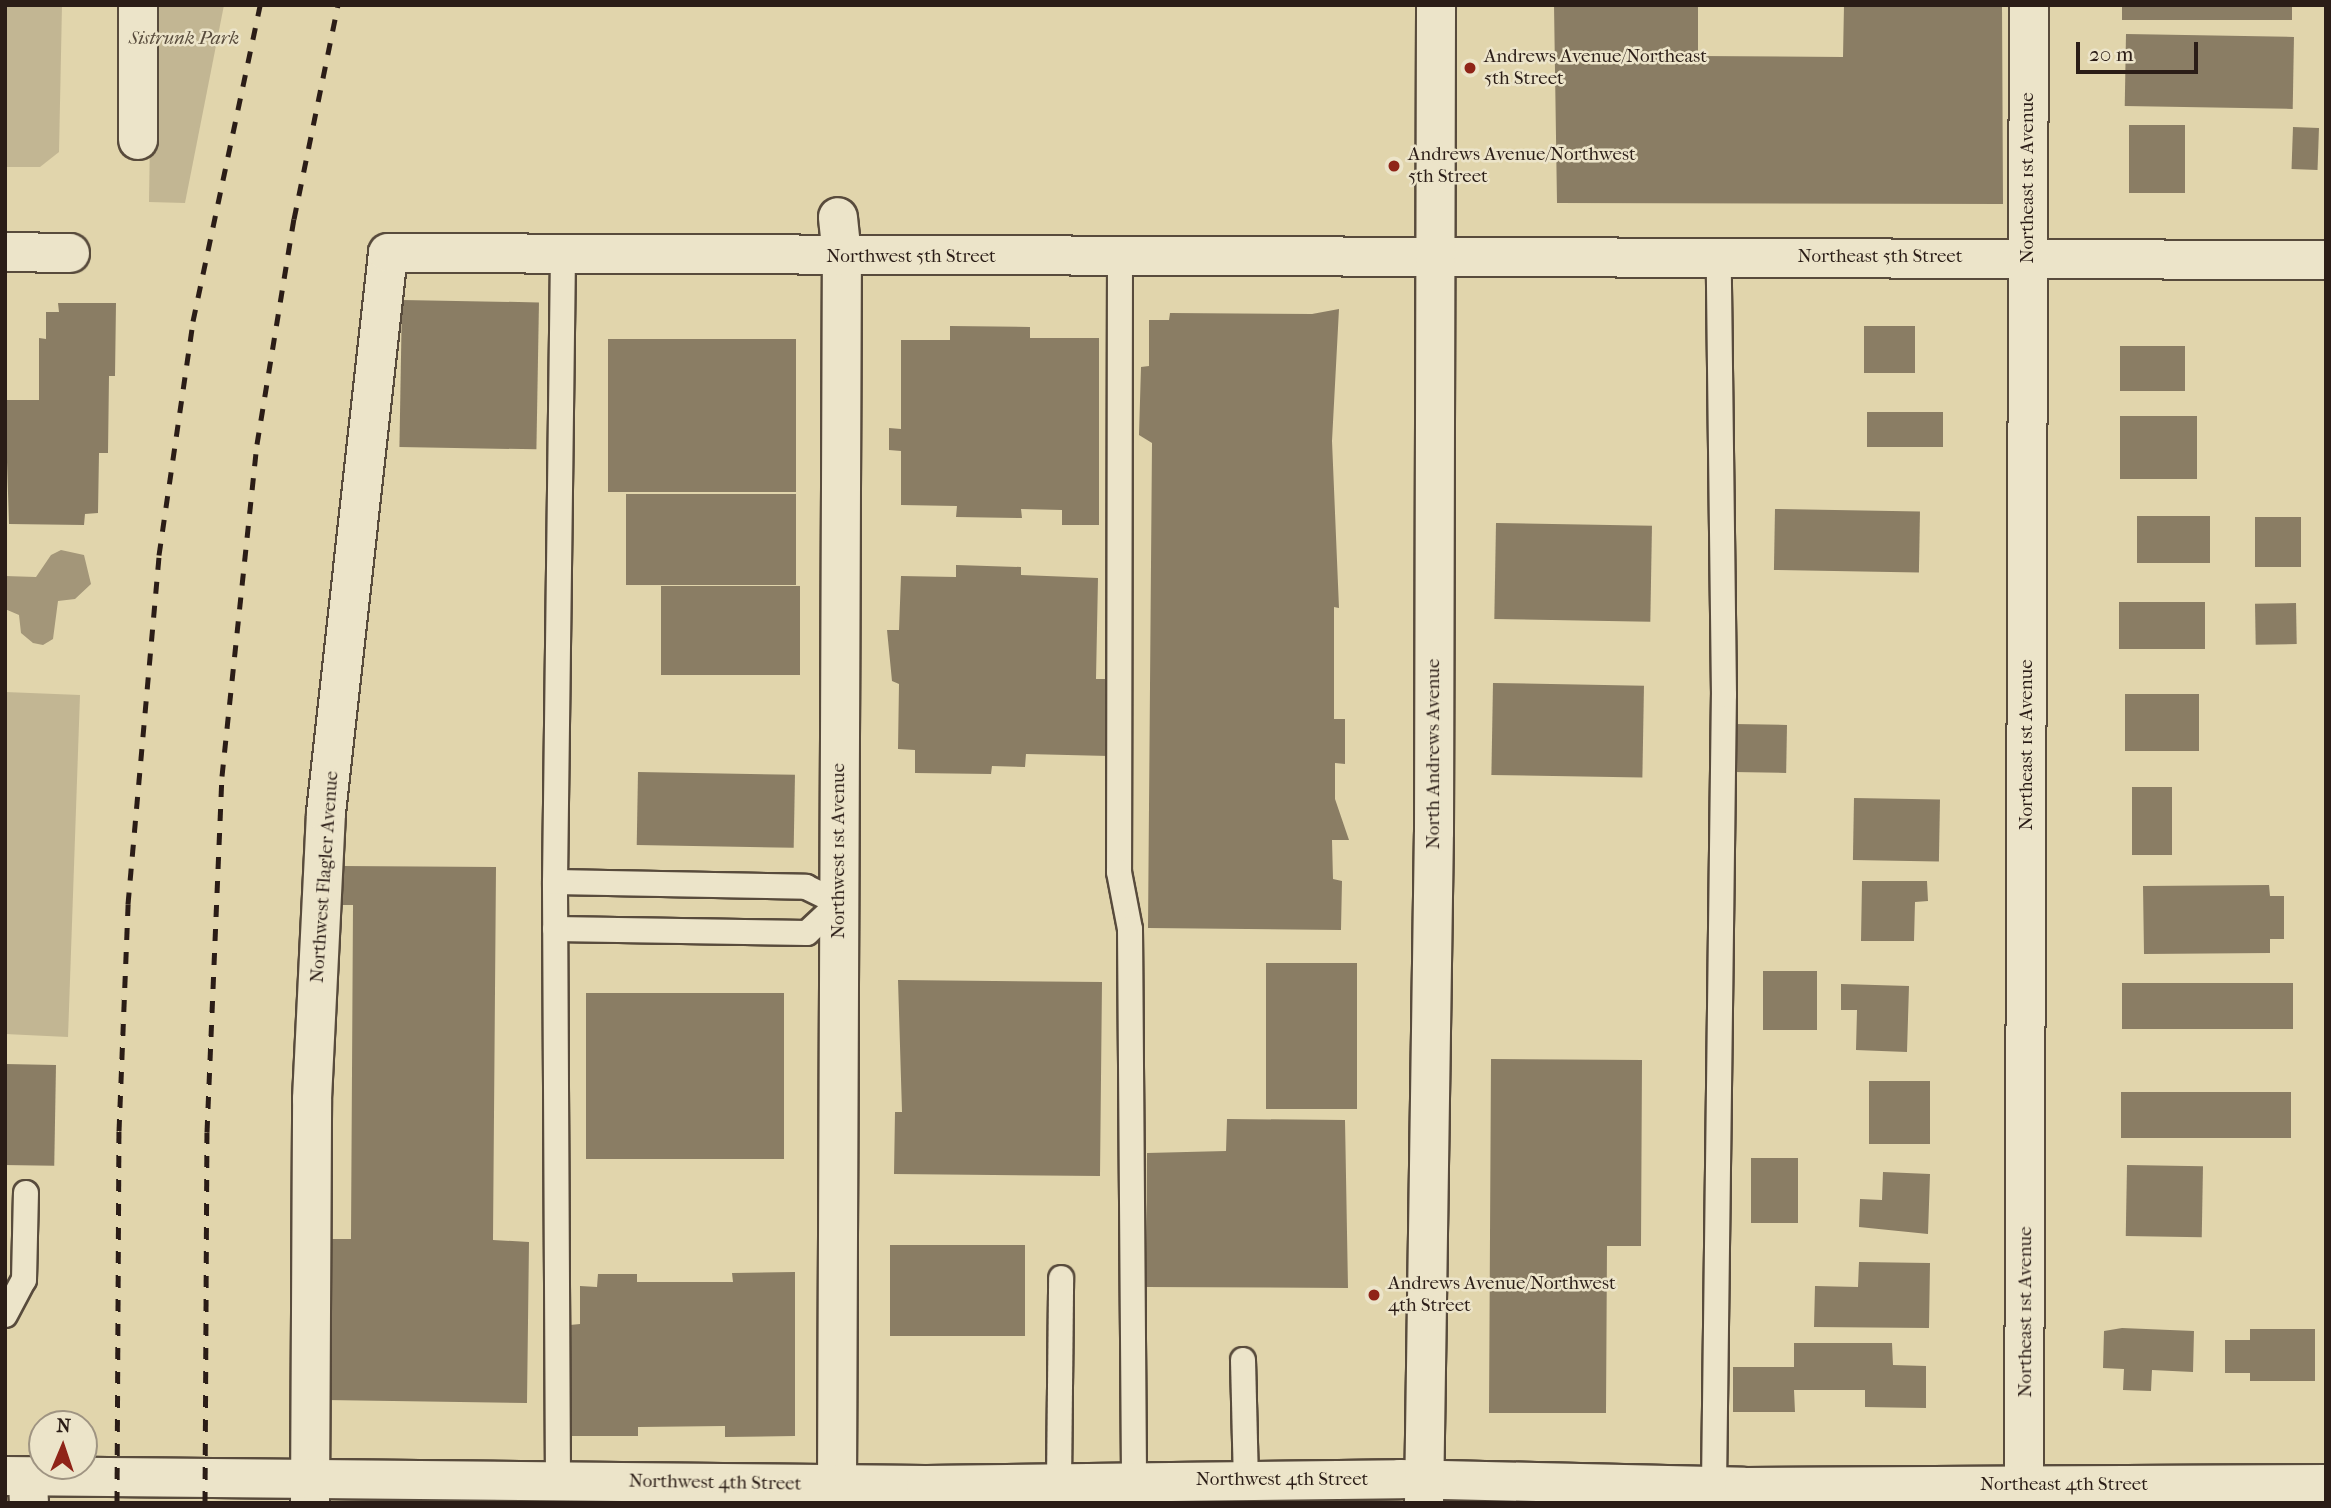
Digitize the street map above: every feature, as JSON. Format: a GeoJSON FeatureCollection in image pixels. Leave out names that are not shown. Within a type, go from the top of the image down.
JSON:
{"type":"FeatureCollection","features":[{"type":"Feature","properties":{"kind":"street"},"geometry":{"type":"LineString","coordinates":[[138,5],[138,140]]}},
{"type":"Feature","properties":{"kind":"street","name":"North Andrews Avenue"},"geometry":{"type":"LineString","coordinates":[[1424,1491],[1434,818],[1436,5]]}},
{"type":"Feature","properties":{"kind":"street","name":"Northeast 1st Avenue"},"geometry":{"type":"LineString","coordinates":[[2021,1494],[2029,5]]}},
{"type":"Feature","properties":{"kind":"street","name":"Northwest 1st Avenue"},"geometry":{"type":"LineString","coordinates":[[837,1485],[842,256],[838,217]]}},
{"type":"Feature","properties":{"kind":"street"},"geometry":{"type":"LineString","coordinates":[[5,252],[70,253]]}},
{"type":"Feature","properties":{"kind":"street","name":"Northwest 5th Street"},"geometry":{"type":"LineString","coordinates":[[388,253],[1435,257]]}},
{"type":"Feature","properties":{"kind":"street","name":"Northwest Flagler Avenue"},"geometry":{"type":"LineString","coordinates":[[310,1491],[312,1100],[326,813],[388,253]]}},
{"type":"Feature","properties":{"kind":"street","name":"Northeast 5th Street"},"geometry":{"type":"LineString","coordinates":[[1435,257],[2326,260]]}},
{"type":"Feature","properties":{"kind":"street","name":"Northwest 4th Street"},"geometry":{"type":"LineString","coordinates":[[21,1485],[310,1491],[837,1485],[1009,1493],[1059,1483],[1246,1479],[1424,1491]]}},
{"type":"Feature","properties":{"kind":"street","name":"Northeast 4th Street"},"geometry":{"type":"LineString","coordinates":[[1424,1491],[2021,1494],[2326,1485]]}},
{"type":"Feature","properties":{"kind":"lane"},"geometry":{"type":"LineString","coordinates":[[562,253],[555,929],[580,1489]]}},
{"type":"Feature","properties":{"kind":"lane"},"geometry":{"type":"LineString","coordinates":[[1120,257],[1119,872],[1130,929],[1134,1480]]}},
{"type":"Feature","properties":{"kind":"lane"},"geometry":{"type":"LineString","coordinates":[[1719,257],[1734,1492]]}},
{"type":"Feature","properties":{"kind":"lane"},"geometry":{"type":"LineString","coordinates":[[555,882],[806,887],[839,903],[807,933],[555,929]]}},
{"type":"Feature","properties":{"kind":"lane"},"geometry":{"type":"LineString","coordinates":[[5,1314],[24,1280],[26,1193]]}},
{"type":"Feature","properties":{"kind":"lane"},"geometry":{"type":"LineString","coordinates":[[1059,1483],[1061,1278]]}},
{"type":"Feature","properties":{"kind":"lane"},"geometry":{"type":"LineString","coordinates":[[1243,1360],[1246,1479]]}},
{"type":"Feature","properties":{"kind":"green space"},"geometry":{"type":"Polygon","coordinates":[[[5,5],[62,5],[59,152],[40,167],[5,167],[5,5]]]}},
{"type":"Feature","properties":{"kind":"green space","name":"Sistrunk Park"},"geometry":{"type":"Polygon","coordinates":[[[152,5],[224,5],[185,203],[149,202],[152,5]]]}},
{"type":"Feature","properties":{"kind":"green space"},"geometry":{"type":"Polygon","coordinates":[[[5,692],[80,695],[68,1037],[5,1034],[5,692]]]}},
{"type":"Feature","properties":{"kind":"shaded area"},"geometry":{"type":"Polygon","coordinates":[[[61,550],[84,555],[91,584],[75,599],[58,601],[53,639],[43,645],[33,643],[21,633],[19,615],[5,609],[5,576],[36,577],[51,555],[61,550]]]}},
{"type":"Feature","properties":{"kind":"building"},"geometry":{"type":"Polygon","coordinates":[[[1554,5],[1698,5],[1698,56],[1843,57],[1844,5],[2002,5],[2003,204],[1557,203],[1554,5]]]}},
{"type":"Feature","properties":{"kind":"building"},"geometry":{"type":"Polygon","coordinates":[[[2122,5],[2292,5],[2292,20],[2122,20],[2122,5]]]}},
{"type":"Feature","properties":{"kind":"building"},"geometry":{"type":"Polygon","coordinates":[[[2126,34],[2294,37],[2293,109],[2125,106],[2126,34]]]}},
{"type":"Feature","properties":{"kind":"building"},"geometry":{"type":"Polygon","coordinates":[[[2129,125],[2185,125],[2185,193],[2129,193],[2129,125]]]}},
{"type":"Feature","properties":{"kind":"building"},"geometry":{"type":"Polygon","coordinates":[[[2293,127],[2319,128],[2318,170],[2292,169],[2293,127]]]}},
{"type":"Feature","properties":{"kind":"building"},"geometry":{"type":"Polygon","coordinates":[[[402,300],[539,302],[536,449],[399,447],[402,300]]]}},
{"type":"Feature","properties":{"kind":"building"},"geometry":{"type":"Polygon","coordinates":[[[58,303],[116,303],[115,376],[109,376],[108,453],[99,453],[98,513],[85,514],[84,525],[9,524],[5,400],[39,400],[39,338],[46,339],[46,312],[59,312],[58,303]]]}},
{"type":"Feature","properties":{"kind":"building"},"geometry":{"type":"Polygon","coordinates":[[[1339,309],[1332,441],[1339,608],[1334,607],[1334,719],[1345,719],[1345,764],[1335,763],[1335,799],[1349,840],[1332,840],[1333,879],[1342,881],[1341,930],[1148,928],[1152,443],[1139,435],[1141,367],[1149,366],[1149,320],[1169,320],[1170,313],[1312,314],[1339,309]]]}},
{"type":"Feature","properties":{"kind":"building"},"geometry":{"type":"Polygon","coordinates":[[[950,326],[1030,327],[1030,338],[1099,338],[1099,525],[1062,525],[1062,510],[1021,509],[1022,518],[956,517],[957,506],[901,505],[901,451],[889,450],[889,428],[901,429],[901,340],[950,340],[950,326]]]}},
{"type":"Feature","properties":{"kind":"building"},"geometry":{"type":"Polygon","coordinates":[[[1864,326],[1915,326],[1915,373],[1864,373],[1864,326]]]}},
{"type":"Feature","properties":{"kind":"building"},"geometry":{"type":"Polygon","coordinates":[[[608,339],[796,339],[796,492],[608,492],[608,339]]]}},
{"type":"Feature","properties":{"kind":"building"},"geometry":{"type":"Polygon","coordinates":[[[2120,346],[2185,346],[2185,391],[2120,391],[2120,346]]]}},
{"type":"Feature","properties":{"kind":"building"},"geometry":{"type":"Polygon","coordinates":[[[1867,412],[1943,412],[1943,447],[1867,447],[1867,412]]]}},
{"type":"Feature","properties":{"kind":"building"},"geometry":{"type":"Polygon","coordinates":[[[2120,416],[2197,416],[2197,479],[2120,479],[2120,416]]]}},
{"type":"Feature","properties":{"kind":"building"},"geometry":{"type":"Polygon","coordinates":[[[626,494],[796,494],[796,585],[626,585],[626,494]]]}},
{"type":"Feature","properties":{"kind":"building"},"geometry":{"type":"Polygon","coordinates":[[[1775,509],[1920,512],[1919,573],[1774,570],[1775,509]]]}},
{"type":"Feature","properties":{"kind":"building"},"geometry":{"type":"Polygon","coordinates":[[[2137,516],[2210,516],[2210,563],[2137,563],[2137,516]]]}},
{"type":"Feature","properties":{"kind":"building"},"geometry":{"type":"Polygon","coordinates":[[[2255,517],[2301,517],[2301,567],[2255,567],[2255,517]]]}},
{"type":"Feature","properties":{"kind":"building"},"geometry":{"type":"Polygon","coordinates":[[[1496,523],[1652,526],[1650,622],[1494,619],[1496,523]]]}},
{"type":"Feature","properties":{"kind":"building"},"geometry":{"type":"Polygon","coordinates":[[[956,565],[1021,567],[1021,575],[1098,578],[1096,679],[1111,679],[1109,756],[1026,754],[1025,767],[992,766],[991,774],[915,773],[915,750],[898,749],[899,684],[892,681],[887,630],[899,630],[901,576],[956,577],[956,565]]]}},
{"type":"Feature","properties":{"kind":"building"},"geometry":{"type":"Polygon","coordinates":[[[661,586],[800,586],[800,675],[661,675],[661,586]]]}},
{"type":"Feature","properties":{"kind":"building"},"geometry":{"type":"Polygon","coordinates":[[[2119,602],[2205,602],[2205,649],[2119,649],[2119,602]]]}},
{"type":"Feature","properties":{"kind":"building"},"geometry":{"type":"Polygon","coordinates":[[[2296,603],[2297,644],[2256,645],[2255,604],[2296,603]]]}},
{"type":"Feature","properties":{"kind":"building"},"geometry":{"type":"Polygon","coordinates":[[[1493,683],[1644,686],[1642,778],[1491,775],[1493,683]]]}},
{"type":"Feature","properties":{"kind":"building"},"geometry":{"type":"Polygon","coordinates":[[[2125,694],[2199,694],[2199,751],[2125,751],[2125,694]]]}},
{"type":"Feature","properties":{"kind":"building"},"geometry":{"type":"Polygon","coordinates":[[[1734,724],[1787,725],[1786,773],[1733,772],[1734,724]]]}},
{"type":"Feature","properties":{"kind":"building"},"geometry":{"type":"Polygon","coordinates":[[[638,772],[795,775],[794,848],[637,845],[638,772]]]}},
{"type":"Feature","properties":{"kind":"building"},"geometry":{"type":"Polygon","coordinates":[[[2132,787],[2172,787],[2172,855],[2132,855],[2132,787]]]}},
{"type":"Feature","properties":{"kind":"building"},"geometry":{"type":"Polygon","coordinates":[[[1854,798],[1940,800],[1939,861],[1853,860],[1854,798]]]}},
{"type":"Feature","properties":{"kind":"building"},"geometry":{"type":"Polygon","coordinates":[[[342,866],[496,867],[493,1240],[529,1242],[527,1403],[326,1400],[327,1239],[351,1239],[353,905],[342,905],[342,866]]]}},
{"type":"Feature","properties":{"kind":"building"},"geometry":{"type":"Polygon","coordinates":[[[1862,881],[1927,881],[1928,901],[1915,902],[1914,941],[1861,941],[1862,881]]]}},
{"type":"Feature","properties":{"kind":"building"},"geometry":{"type":"Polygon","coordinates":[[[2269,885],[2270,896],[2284,896],[2284,939],[2270,939],[2270,953],[2144,954],[2143,886],[2269,885]]]}},
{"type":"Feature","properties":{"kind":"building"},"geometry":{"type":"Polygon","coordinates":[[[1266,963],[1357,963],[1357,1109],[1266,1109],[1266,963]]]}},
{"type":"Feature","properties":{"kind":"building"},"geometry":{"type":"Polygon","coordinates":[[[1763,971],[1817,971],[1817,1030],[1763,1030],[1763,971]]]}},
{"type":"Feature","properties":{"kind":"building"},"geometry":{"type":"Polygon","coordinates":[[[898,980],[1102,982],[1100,1176],[894,1174],[895,1112],[902,1112],[898,980]]]}},
{"type":"Feature","properties":{"kind":"building"},"geometry":{"type":"Polygon","coordinates":[[[2122,983],[2293,983],[2293,1029],[2122,1029],[2122,983]]]}},
{"type":"Feature","properties":{"kind":"building"},"geometry":{"type":"Polygon","coordinates":[[[1841,984],[1909,986],[1907,1052],[1856,1050],[1857,1010],[1841,1010],[1841,984]]]}},
{"type":"Feature","properties":{"kind":"building"},"geometry":{"type":"Polygon","coordinates":[[[586,993],[784,993],[784,1159],[586,1159],[586,993]]]}},
{"type":"Feature","properties":{"kind":"building"},"geometry":{"type":"Polygon","coordinates":[[[1491,1059],[1642,1060],[1641,1246],[1607,1246],[1606,1413],[1489,1413],[1491,1059]]]}},
{"type":"Feature","properties":{"kind":"building"},"geometry":{"type":"Polygon","coordinates":[[[5,1064],[56,1065],[54,1166],[5,1165],[5,1064]]]}},
{"type":"Feature","properties":{"kind":"building"},"geometry":{"type":"Polygon","coordinates":[[[1869,1081],[1930,1081],[1930,1144],[1869,1144],[1869,1081]]]}},
{"type":"Feature","properties":{"kind":"building"},"geometry":{"type":"Polygon","coordinates":[[[2121,1092],[2291,1092],[2291,1138],[2121,1138],[2121,1092]]]}},
{"type":"Feature","properties":{"kind":"building"},"geometry":{"type":"Polygon","coordinates":[[[1227,1119],[1345,1120],[1348,1288],[1146,1287],[1147,1153],[1226,1151],[1227,1119]]]}},
{"type":"Feature","properties":{"kind":"building"},"geometry":{"type":"Polygon","coordinates":[[[1751,1158],[1798,1158],[1798,1223],[1751,1223],[1751,1158]]]}},
{"type":"Feature","properties":{"kind":"building"},"geometry":{"type":"Polygon","coordinates":[[[2127,1165],[2203,1166],[2202,1237],[2126,1236],[2127,1165]]]}},
{"type":"Feature","properties":{"kind":"building"},"geometry":{"type":"Polygon","coordinates":[[[1883,1172],[1930,1174],[1928,1234],[1859,1227],[1860,1199],[1882,1200],[1883,1172]]]}},
{"type":"Feature","properties":{"kind":"building"},"geometry":{"type":"Polygon","coordinates":[[[890,1245],[1025,1245],[1025,1336],[890,1336],[890,1245]]]}},
{"type":"Feature","properties":{"kind":"building"},"geometry":{"type":"Polygon","coordinates":[[[1859,1262],[1930,1263],[1929,1328],[1814,1327],[1815,1286],[1858,1287],[1859,1262]]]}},
{"type":"Feature","properties":{"kind":"building"},"geometry":{"type":"Polygon","coordinates":[[[795,1272],[795,1436],[725,1437],[725,1426],[638,1427],[638,1436],[570,1436],[570,1325],[580,1324],[580,1286],[597,1287],[598,1274],[637,1274],[637,1282],[733,1282],[732,1273],[795,1272]]]}},
{"type":"Feature","properties":{"kind":"building"},"geometry":{"type":"Polygon","coordinates":[[[2122,1328],[2194,1331],[2193,1372],[2152,1370],[2151,1391],[2123,1390],[2124,1369],[2103,1368],[2104,1331],[2122,1328]]]}},
{"type":"Feature","properties":{"kind":"building"},"geometry":{"type":"Polygon","coordinates":[[[2250,1329],[2315,1329],[2315,1381],[2250,1381],[2250,1373],[2225,1373],[2225,1340],[2250,1340],[2250,1329]]]}},
{"type":"Feature","properties":{"kind":"building"},"geometry":{"type":"Polygon","coordinates":[[[1794,1343],[1892,1343],[1893,1365],[1926,1366],[1926,1408],[1865,1407],[1865,1390],[1794,1390],[1795,1412],[1733,1412],[1733,1367],[1794,1367],[1794,1343]]]}},
{"type":"Feature","properties":{"kind":"railway"},"geometry":{"type":"LineString","coordinates":[[117,1503],[119,1131],[128,904],[159,555],[193,321],[260,5]]}},
{"type":"Feature","properties":{"kind":"railway"},"geometry":{"type":"LineString","coordinates":[[205,1503],[207,1132],[222,776],[257,444],[294,219],[338,5]]}},
{"type":"Feature","properties":{"kind":"place","name":"Andrews Avenue/Northeast 5th Street"},"geometry":{"type":"Point","coordinates":[1470,68]}},
{"type":"Feature","properties":{"kind":"place","name":"Andrews Avenue/Northwest 5th Street"},"geometry":{"type":"Point","coordinates":[1394,166]}},
{"type":"Feature","properties":{"kind":"place","name":"Andrews Avenue/Northwest 4th Street"},"geometry":{"type":"Point","coordinates":[1374,1295]}}]}
